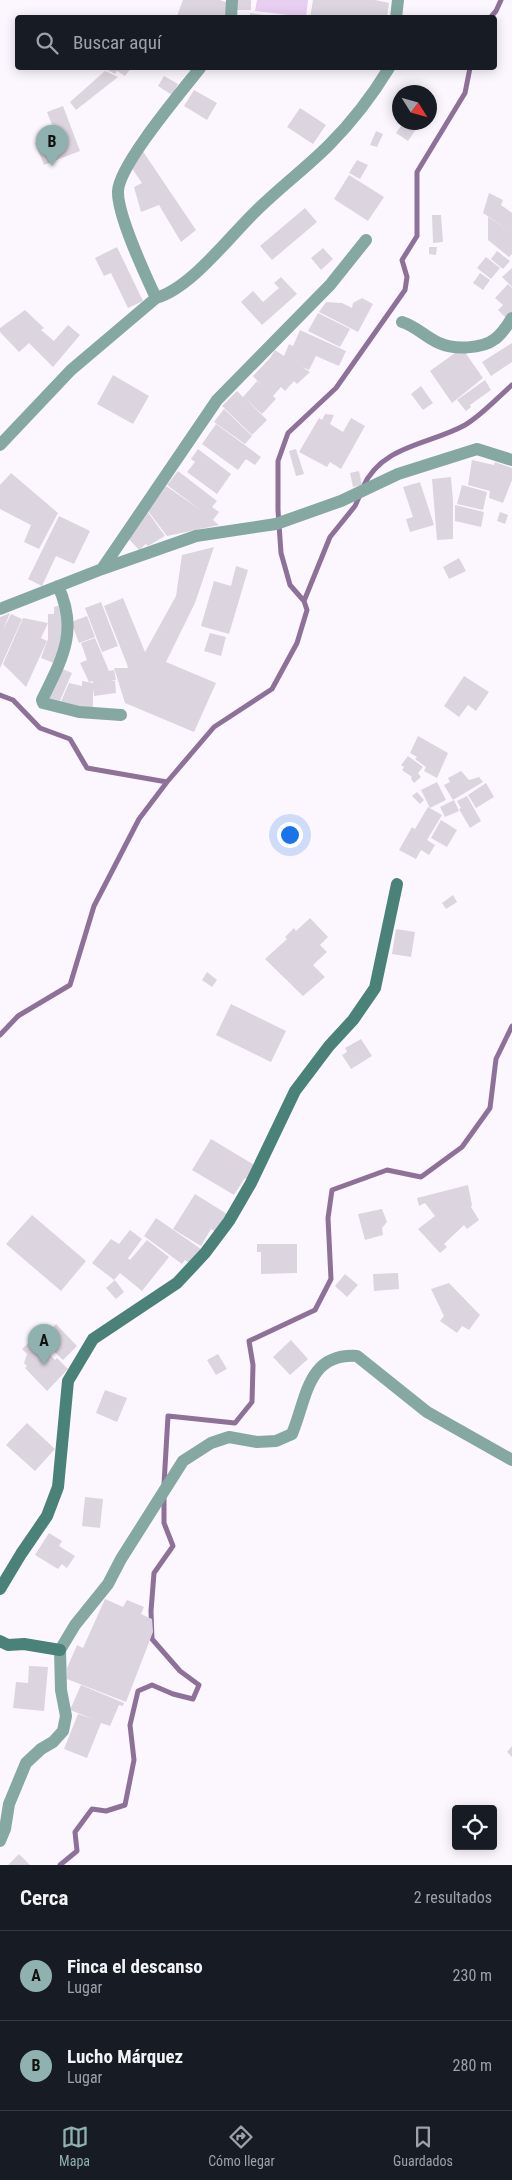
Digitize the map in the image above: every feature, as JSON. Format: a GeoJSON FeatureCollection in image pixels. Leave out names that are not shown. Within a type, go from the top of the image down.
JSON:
{"type":"FeatureCollection","features":[{"type":"Feature","properties":{"kind":"street"},"geometry":{"type":"LineString","coordinates":[[231,15],[232,0]]}},
{"type":"Feature","properties":{"kind":"street"},"geometry":{"type":"LineString","coordinates":[[396,15],[398,0]]}},
{"type":"Feature","properties":{"kind":"street"},"geometry":{"type":"LineString","coordinates":[[156,298],[139,260],[118,202],[118,189],[121,177],[149,133],[198,70]]}},
{"type":"Feature","properties":{"kind":"street"},"geometry":{"type":"LineString","coordinates":[[0,445],[71,370],[156,298],[169,294],[198,270],[286,182],[328,146],[364,106],[388,70]]}},
{"type":"Feature","properties":{"kind":"street"},"geometry":{"type":"LineString","coordinates":[[102,569],[217,400],[330,285],[366,240]]}},
{"type":"Feature","properties":{"kind":"street"},"geometry":{"type":"LineString","coordinates":[[402,322],[412,325],[439,344],[467,347],[489,343],[502,333],[512,318]]}},
{"type":"Feature","properties":{"kind":"street"},"geometry":{"type":"LineString","coordinates":[[0,609],[102,569],[196,536],[279,523],[341,501],[398,474],[477,449],[512,460]]}},
{"type":"Feature","properties":{"kind":"street"},"geometry":{"type":"LineString","coordinates":[[58,586],[65,601],[68,614],[67,645],[42,700],[43,703],[79,712],[121,715]]}},
{"type":"Feature","properties":{"kind":"street"},"geometry":{"type":"LineString","coordinates":[[0,1590],[21,1554],[48,1516],[58,1487],[68,1381],[93,1339],[176,1283],[205,1253],[229,1221],[251,1183],[295,1091],[329,1046],[353,1020],[375,988],[386,945],[397,884]]}},
{"type":"Feature","properties":{"kind":"street"},"geometry":{"type":"LineString","coordinates":[[0,1841],[5,1829],[9,1804],[26,1763],[41,1749],[53,1742],[63,1731],[66,1716],[61,1690],[60,1650],[75,1625],[108,1584],[121,1559],[162,1497],[183,1461],[211,1443],[229,1437],[257,1442],[276,1441],[292,1434],[310,1381],[322,1364],[343,1355],[357,1356],[427,1412],[512,1460]]}},
{"type":"Feature","properties":{"kind":"street"},"geometry":{"type":"LineString","coordinates":[[0,1641],[8,1645],[24,1644],[60,1650]]}},
{"type":"Feature","properties":{"kind":"shaded area"},"geometry":{"type":"Polygon","coordinates":[[[257,0],[308,0],[306,15],[255,11],[257,0]]]}},
{"type":"Feature","properties":{"kind":"building"},"geometry":{"type":"Polygon","coordinates":[[[183,0],[220,0],[228,3],[228,15],[177,15],[183,0]]]}},
{"type":"Feature","properties":{"kind":"building"},"geometry":{"type":"Polygon","coordinates":[[[234,0],[251,0],[251,10],[235,10],[234,0]]]}},
{"type":"Feature","properties":{"kind":"building"},"geometry":{"type":"Polygon","coordinates":[[[313,0],[375,0],[389,3],[387,15],[310,15],[313,0]]]}},
{"type":"Feature","properties":{"kind":"building"},"geometry":{"type":"Polygon","coordinates":[[[108,70],[130,70],[125,76],[117,71],[115,74],[108,70]]]}},
{"type":"Feature","properties":{"kind":"building"},"geometry":{"type":"Polygon","coordinates":[[[105,71],[118,77],[76,110],[70,102],[105,71]]]}},
{"type":"Feature","properties":{"kind":"building"},"geometry":{"type":"Polygon","coordinates":[[[164,76],[178,84],[172,95],[158,86],[164,76]]]}},
{"type":"Feature","properties":{"kind":"building"},"geometry":{"type":"Polygon","coordinates":[[[194,90],[217,103],[207,120],[184,106],[194,90]]]}},
{"type":"Feature","properties":{"kind":"building"},"geometry":{"type":"Polygon","coordinates":[[[63,106],[80,151],[44,165],[35,143],[56,135],[47,112],[63,106]]]}},
{"type":"Feature","properties":{"kind":"building"},"geometry":{"type":"Polygon","coordinates":[[[300,108],[326,125],[313,144],[287,127],[300,108]]]}},
{"type":"Feature","properties":{"kind":"building"},"geometry":{"type":"Polygon","coordinates":[[[398,130],[416,130],[408,141],[396,133],[398,130]]]}},
{"type":"Feature","properties":{"kind":"building"},"geometry":{"type":"Polygon","coordinates":[[[376,131],[383,134],[377,147],[370,145],[376,131]]]}},
{"type":"Feature","properties":{"kind":"building"},"geometry":{"type":"Polygon","coordinates":[[[142,150],[196,230],[181,242],[159,205],[141,212],[134,187],[142,183],[131,167],[142,150]]]}},
{"type":"Feature","properties":{"kind":"building"},"geometry":{"type":"Polygon","coordinates":[[[357,160],[368,165],[360,179],[349,173],[357,160]]]}},
{"type":"Feature","properties":{"kind":"building"},"geometry":{"type":"Polygon","coordinates":[[[349,175],[384,197],[368,221],[334,199],[349,175]]]}},
{"type":"Feature","properties":{"kind":"building"},"geometry":{"type":"Polygon","coordinates":[[[489,193],[503,200],[501,205],[512,213],[512,254],[509,257],[488,240],[488,217],[508,230],[483,213],[489,193]]]}},
{"type":"Feature","properties":{"kind":"building"},"geometry":{"type":"Polygon","coordinates":[[[305,208],[317,222],[272,260],[260,246],[305,208]]]}},
{"type":"Feature","properties":{"kind":"building"},"geometry":{"type":"Polygon","coordinates":[[[432,215],[441,215],[443,242],[433,243],[432,215]]]}},
{"type":"Feature","properties":{"kind":"building"},"geometry":{"type":"Polygon","coordinates":[[[117,247],[143,301],[128,308],[111,273],[104,276],[95,258],[117,247]]]}},
{"type":"Feature","properties":{"kind":"building"},"geometry":{"type":"Polygon","coordinates":[[[429,247],[437,247],[436,255],[429,254],[429,247]]]}},
{"type":"Feature","properties":{"kind":"building"},"geometry":{"type":"Polygon","coordinates":[[[323,248],[333,259],[321,270],[311,258],[323,248]]]}},
{"type":"Feature","properties":{"kind":"building"},"geometry":{"type":"Polygon","coordinates":[[[497,251],[510,261],[503,269],[491,259],[497,251]]]}},
{"type":"Feature","properties":{"kind":"building"},"geometry":{"type":"Polygon","coordinates":[[[486,257],[500,268],[491,279],[477,268],[486,257]]]}},
{"type":"Feature","properties":{"kind":"building"},"geometry":{"type":"Polygon","coordinates":[[[512,268],[512,287],[502,277],[512,268]]]}},
{"type":"Feature","properties":{"kind":"building"},"geometry":{"type":"Polygon","coordinates":[[[480,273],[490,280],[483,290],[473,283],[480,273]]]}},
{"type":"Feature","properties":{"kind":"building"},"geometry":{"type":"Polygon","coordinates":[[[281,277],[297,294],[262,325],[241,302],[253,291],[263,302],[279,288],[274,283],[281,277]]]}},
{"type":"Feature","properties":{"kind":"building"},"geometry":{"type":"Polygon","coordinates":[[[508,284],[512,288],[512,312],[507,319],[498,310],[503,305],[495,298],[508,284]]]}},
{"type":"Feature","properties":{"kind":"building"},"geometry":{"type":"Polygon","coordinates":[[[362,298],[373,304],[358,332],[319,312],[326,302],[342,303],[352,308],[353,303],[362,298]]]}},
{"type":"Feature","properties":{"kind":"building"},"geometry":{"type":"Polygon","coordinates":[[[25,310],[44,328],[41,330],[54,341],[68,325],[80,335],[53,367],[29,343],[19,352],[0,332],[0,328],[25,310]]]}},
{"type":"Feature","properties":{"kind":"building"},"geometry":{"type":"Polygon","coordinates":[[[318,313],[350,329],[340,347],[308,331],[318,313]]]}},
{"type":"Feature","properties":{"kind":"building"},"geometry":{"type":"Polygon","coordinates":[[[300,330],[346,351],[339,366],[316,356],[309,370],[302,367],[310,372],[297,384],[294,381],[285,391],[281,387],[273,396],[276,399],[262,414],[245,398],[267,420],[252,435],[222,406],[237,391],[243,397],[257,381],[263,387],[253,376],[275,350],[284,356],[289,344],[293,346],[300,330]]]}},
{"type":"Feature","properties":{"kind":"building"},"geometry":{"type":"Polygon","coordinates":[[[512,343],[512,362],[491,376],[482,362],[512,343]]]}},
{"type":"Feature","properties":{"kind":"building"},"geometry":{"type":"Polygon","coordinates":[[[462,348],[483,378],[452,403],[430,371],[462,348]]]}},
{"type":"Feature","properties":{"kind":"building"},"geometry":{"type":"Polygon","coordinates":[[[113,375],[149,396],[133,424],[97,404],[113,375]]]}},
{"type":"Feature","properties":{"kind":"building"},"geometry":{"type":"Polygon","coordinates":[[[485,380],[491,390],[470,405],[471,407],[466,411],[457,400],[485,380]]]}},
{"type":"Feature","properties":{"kind":"building"},"geometry":{"type":"Polygon","coordinates":[[[421,386],[433,403],[423,410],[411,394],[421,386]]]}},
{"type":"Feature","properties":{"kind":"building"},"geometry":{"type":"Polygon","coordinates":[[[224,409],[252,436],[245,444],[214,422],[224,409]]]}},
{"type":"Feature","properties":{"kind":"building"},"geometry":{"type":"Polygon","coordinates":[[[325,414],[334,415],[330,424],[343,432],[351,418],[365,426],[341,469],[330,462],[327,467],[299,452],[319,418],[322,420],[325,414]]]}},
{"type":"Feature","properties":{"kind":"building"},"geometry":{"type":"Polygon","coordinates":[[[216,424],[261,457],[255,465],[246,459],[238,470],[202,444],[216,424]]]}},
{"type":"Feature","properties":{"kind":"building"},"geometry":{"type":"Polygon","coordinates":[[[198,449],[231,474],[217,494],[187,472],[195,462],[191,459],[198,449]]]}},
{"type":"Feature","properties":{"kind":"building"},"geometry":{"type":"Polygon","coordinates":[[[296,449],[304,474],[296,476],[289,451],[296,449]]]}},
{"type":"Feature","properties":{"kind":"building"},"geometry":{"type":"Polygon","coordinates":[[[472,460],[494,465],[495,462],[512,468],[512,480],[503,503],[489,498],[490,491],[468,485],[472,460]]]}},
{"type":"Feature","properties":{"kind":"building"},"geometry":{"type":"Polygon","coordinates":[[[178,471],[217,501],[212,507],[219,512],[213,520],[219,525],[167,536],[148,511],[166,486],[202,511],[167,485],[178,471]]]}},
{"type":"Feature","properties":{"kind":"building"},"geometry":{"type":"Polygon","coordinates":[[[359,471],[362,485],[353,487],[350,473],[359,471]]]}},
{"type":"Feature","properties":{"kind":"building"},"geometry":{"type":"Polygon","coordinates":[[[11,473],[58,513],[39,549],[24,542],[31,525],[0,509],[0,485],[11,473]]]}},
{"type":"Feature","properties":{"kind":"building"},"geometry":{"type":"Polygon","coordinates":[[[451,477],[453,539],[437,540],[432,479],[451,477]]]}},
{"type":"Feature","properties":{"kind":"building"},"geometry":{"type":"Polygon","coordinates":[[[420,482],[434,525],[410,532],[406,519],[413,517],[403,487],[420,482]]]}},
{"type":"Feature","properties":{"kind":"building"},"geometry":{"type":"Polygon","coordinates":[[[462,485],[487,492],[483,510],[457,504],[462,485]]]}},
{"type":"Feature","properties":{"kind":"building"},"geometry":{"type":"Polygon","coordinates":[[[455,505],[484,512],[481,527],[455,521],[455,505]]]}},
{"type":"Feature","properties":{"kind":"building"},"geometry":{"type":"Polygon","coordinates":[[[147,511],[165,536],[148,546],[146,544],[139,550],[127,537],[147,511]]]}},
{"type":"Feature","properties":{"kind":"building"},"geometry":{"type":"Polygon","coordinates":[[[500,512],[508,515],[505,524],[497,521],[500,512]]]}},
{"type":"Feature","properties":{"kind":"building"},"geometry":{"type":"Polygon","coordinates":[[[59,516],[90,531],[74,564],[56,556],[42,586],[28,579],[59,516]]]}},
{"type":"Feature","properties":{"kind":"building"},"geometry":{"type":"Polygon","coordinates":[[[214,547],[195,603],[166,662],[216,683],[194,732],[125,703],[114,668],[127,668],[138,658],[128,667],[104,606],[123,598],[145,652],[176,596],[182,555],[214,547]]]}},
{"type":"Feature","properties":{"kind":"building"},"geometry":{"type":"Polygon","coordinates":[[[459,558],[466,571],[449,579],[443,567],[459,558]]]}},
{"type":"Feature","properties":{"kind":"building"},"geometry":{"type":"Polygon","coordinates":[[[236,566],[248,570],[229,634],[201,626],[214,581],[231,586],[236,566]]]}},
{"type":"Feature","properties":{"kind":"building"},"geometry":{"type":"Polygon","coordinates":[[[101,602],[118,646],[102,652],[85,608],[101,602]]]}},
{"type":"Feature","properties":{"kind":"building"},"geometry":{"type":"Polygon","coordinates":[[[63,604],[65,639],[56,664],[41,658],[48,639],[48,614],[54,614],[54,607],[63,604]]]}},
{"type":"Feature","properties":{"kind":"building"},"geometry":{"type":"Polygon","coordinates":[[[10,613],[3,630],[11,614],[22,619],[0,668],[0,617],[10,613]]]}},
{"type":"Feature","properties":{"kind":"building"},"geometry":{"type":"Polygon","coordinates":[[[87,616],[95,637],[79,643],[71,622],[87,616]]]}},
{"type":"Feature","properties":{"kind":"building"},"geometry":{"type":"Polygon","coordinates":[[[23,618],[48,623],[41,638],[47,641],[26,687],[3,664],[23,618]]]}},
{"type":"Feature","properties":{"kind":"building"},"geometry":{"type":"Polygon","coordinates":[[[210,633],[226,637],[221,656],[204,651],[210,633]]]}},
{"type":"Feature","properties":{"kind":"building"},"geometry":{"type":"Polygon","coordinates":[[[95,638],[109,671],[114,670],[116,680],[110,681],[115,681],[116,693],[94,696],[93,688],[93,711],[60,704],[69,683],[82,686],[82,681],[93,683],[93,681],[89,682],[80,663],[87,660],[81,643],[95,638]]]}},
{"type":"Feature","properties":{"kind":"building"},"geometry":{"type":"Polygon","coordinates":[[[60,668],[72,673],[59,703],[46,698],[60,668]]]}},
{"type":"Feature","properties":{"kind":"building"},"geometry":{"type":"Polygon","coordinates":[[[464,676],[489,692],[476,711],[468,705],[459,717],[444,706],[464,676]]]}},
{"type":"Feature","properties":{"kind":"building"},"geometry":{"type":"Polygon","coordinates":[[[418,736],[448,753],[437,778],[424,771],[426,767],[415,759],[417,757],[410,753],[418,736]]]}},
{"type":"Feature","properties":{"kind":"building"},"geometry":{"type":"Polygon","coordinates":[[[408,756],[423,767],[418,773],[421,777],[414,783],[411,779],[412,777],[402,770],[404,767],[401,765],[408,756]]]}},
{"type":"Feature","properties":{"kind":"building"},"geometry":{"type":"Polygon","coordinates":[[[461,771],[469,780],[479,777],[483,782],[453,800],[444,785],[450,782],[448,778],[461,771]]]}},
{"type":"Feature","properties":{"kind":"building"},"geometry":{"type":"Polygon","coordinates":[[[437,782],[446,800],[430,808],[421,790],[437,782]]]}},
{"type":"Feature","properties":{"kind":"building"},"geometry":{"type":"Polygon","coordinates":[[[486,783],[494,797],[476,808],[468,795],[486,783]]]}},
{"type":"Feature","properties":{"kind":"building"},"geometry":{"type":"Polygon","coordinates":[[[417,792],[424,800],[420,804],[412,796],[417,792]]]}},
{"type":"Feature","properties":{"kind":"building"},"geometry":{"type":"Polygon","coordinates":[[[467,796],[481,821],[470,828],[459,809],[461,808],[457,801],[467,796]]]}},
{"type":"Feature","properties":{"kind":"building"},"geometry":{"type":"Polygon","coordinates":[[[454,800],[459,811],[445,817],[440,807],[454,800]]]}},
{"type":"Feature","properties":{"kind":"building"},"geometry":{"type":"Polygon","coordinates":[[[428,807],[442,815],[427,840],[435,845],[429,855],[421,850],[416,859],[399,850],[412,827],[415,829],[428,807]]]}},
{"type":"Feature","properties":{"kind":"building"},"geometry":{"type":"Polygon","coordinates":[[[441,820],[457,830],[447,847],[431,838],[441,820]]]}},
{"type":"Feature","properties":{"kind":"building"},"geometry":{"type":"Polygon","coordinates":[[[453,895],[457,902],[446,909],[442,903],[453,895]]]}},
{"type":"Feature","properties":{"kind":"building"},"geometry":{"type":"Polygon","coordinates":[[[310,918],[328,937],[320,945],[327,952],[313,965],[325,977],[303,996],[265,959],[287,939],[285,937],[294,928],[296,931],[310,918]]]}},
{"type":"Feature","properties":{"kind":"building"},"geometry":{"type":"Polygon","coordinates":[[[396,929],[415,932],[411,957],[392,954],[396,929]]]}},
{"type":"Feature","properties":{"kind":"building"},"geometry":{"type":"Polygon","coordinates":[[[207,972],[217,980],[212,987],[202,980],[207,972]]]}},
{"type":"Feature","properties":{"kind":"building"},"geometry":{"type":"Polygon","coordinates":[[[231,1004],[286,1031],[271,1062],[216,1035],[231,1004]]]}},
{"type":"Feature","properties":{"kind":"building"},"geometry":{"type":"Polygon","coordinates":[[[361,1039],[372,1056],[351,1069],[342,1055],[347,1052],[345,1048],[361,1039]]]}},
{"type":"Feature","properties":{"kind":"building"},"geometry":{"type":"Polygon","coordinates":[[[211,1139],[256,1166],[247,1180],[245,1178],[234,1195],[192,1170],[211,1139]]]}},
{"type":"Feature","properties":{"kind":"building"},"geometry":{"type":"Polygon","coordinates":[[[468,1185],[471,1207],[479,1220],[467,1229],[464,1225],[444,1244],[447,1247],[440,1253],[418,1229],[435,1216],[425,1203],[419,1206],[417,1198],[468,1185]]]}},
{"type":"Feature","properties":{"kind":"building"},"geometry":{"type":"Polygon","coordinates":[[[195,1194],[227,1214],[216,1232],[211,1229],[201,1246],[173,1229],[195,1194]]]}},
{"type":"Feature","properties":{"kind":"building"},"geometry":{"type":"Polygon","coordinates":[[[382,1209],[387,1222],[382,1228],[383,1235],[365,1240],[358,1214],[382,1209]]]}},
{"type":"Feature","properties":{"kind":"building"},"geometry":{"type":"Polygon","coordinates":[[[32,1215],[86,1261],[61,1291],[6,1244],[32,1215]]]}},
{"type":"Feature","properties":{"kind":"building"},"geometry":{"type":"Polygon","coordinates":[[[156,1218],[201,1249],[191,1264],[185,1260],[182,1264],[144,1236],[156,1218]]]}},
{"type":"Feature","properties":{"kind":"building"},"geometry":{"type":"Polygon","coordinates":[[[130,1230],[142,1239],[128,1258],[130,1260],[147,1240],[169,1257],[142,1291],[120,1273],[114,1280],[92,1263],[111,1239],[119,1244],[130,1230]]]}},
{"type":"Feature","properties":{"kind":"building"},"geometry":{"type":"Polygon","coordinates":[[[257,1244],[297,1244],[297,1273],[261,1274],[261,1252],[257,1252],[257,1244]]]}},
{"type":"Feature","properties":{"kind":"building"},"geometry":{"type":"Polygon","coordinates":[[[398,1273],[399,1289],[374,1291],[373,1274],[398,1273]]]}},
{"type":"Feature","properties":{"kind":"building"},"geometry":{"type":"Polygon","coordinates":[[[345,1274],[358,1285],[347,1297],[335,1286],[345,1274]]]}},
{"type":"Feature","properties":{"kind":"building"},"geometry":{"type":"Polygon","coordinates":[[[115,1280],[124,1292],[116,1299],[106,1288],[115,1280]]]}},
{"type":"Feature","properties":{"kind":"building"},"geometry":{"type":"Polygon","coordinates":[[[449,1283],[480,1315],[469,1330],[462,1326],[457,1333],[440,1321],[444,1316],[431,1289],[449,1283]]]}},
{"type":"Feature","properties":{"kind":"building"},"geometry":{"type":"Polygon","coordinates":[[[56,1324],[77,1346],[63,1360],[41,1339],[56,1324]]]}},
{"type":"Feature","properties":{"kind":"building"},"geometry":{"type":"Polygon","coordinates":[[[34,1338],[55,1360],[57,1358],[68,1369],[47,1391],[25,1368],[27,1366],[24,1363],[27,1354],[22,1349],[34,1338]]]}},
{"type":"Feature","properties":{"kind":"building"},"geometry":{"type":"Polygon","coordinates":[[[291,1340],[308,1359],[290,1375],[273,1357],[291,1340]]]}},
{"type":"Feature","properties":{"kind":"building"},"geometry":{"type":"Polygon","coordinates":[[[218,1354],[227,1369],[216,1375],[207,1360],[218,1354]]]}},
{"type":"Feature","properties":{"kind":"building"},"geometry":{"type":"Polygon","coordinates":[[[105,1390],[127,1398],[117,1422],[96,1413],[105,1390]]]}},
{"type":"Feature","properties":{"kind":"building"},"geometry":{"type":"Polygon","coordinates":[[[27,1423],[55,1449],[35,1471],[6,1445],[27,1423]]]}},
{"type":"Feature","properties":{"kind":"building"},"geometry":{"type":"Polygon","coordinates":[[[85,1497],[103,1499],[100,1528],[82,1526],[85,1497]]]}},
{"type":"Feature","properties":{"kind":"building"},"geometry":{"type":"Polygon","coordinates":[[[49,1533],[62,1541],[59,1546],[75,1556],[67,1568],[62,1564],[58,1569],[35,1555],[49,1533]]]}},
{"type":"Feature","properties":{"kind":"building"},"geometry":{"type":"Polygon","coordinates":[[[105,1599],[123,1607],[127,1600],[144,1607],[141,1614],[152,1619],[153,1632],[126,1702],[67,1679],[67,1668],[77,1645],[83,1648],[105,1599]]]}},
{"type":"Feature","properties":{"kind":"building"},"geometry":{"type":"Polygon","coordinates":[[[29,1666],[48,1667],[44,1711],[13,1708],[16,1682],[28,1683],[29,1666]]]}},
{"type":"Feature","properties":{"kind":"building"},"geometry":{"type":"Polygon","coordinates":[[[81,1685],[124,1703],[123,1706],[119,1705],[110,1726],[101,1723],[87,1758],[64,1749],[78,1714],[93,1719],[70,1710],[81,1685]]]}},
{"type":"Feature","properties":{"kind":"building"},"geometry":{"type":"Polygon","coordinates":[[[512,1746],[512,1757],[507,1752],[512,1746]]]}},
{"type":"Feature","properties":{"kind":"building"},"geometry":{"type":"Polygon","coordinates":[[[19,1854],[30,1865],[8,1865],[19,1854]]]}},
{"type":"Feature","properties":{"kind":"waterway"},"geometry":{"type":"LineString","coordinates":[[493,15],[501,0]]}},
{"type":"Feature","properties":{"kind":"waterway"},"geometry":{"type":"LineString","coordinates":[[0,1035],[18,1016],[70,985],[94,906],[139,819],[167,782],[214,727],[272,689],[297,643],[307,610],[304,601],[290,585],[281,553],[278,510],[278,461],[288,433],[336,388],[405,290],[407,277],[402,260],[417,236],[417,172],[465,93],[470,70]]}},
{"type":"Feature","properties":{"kind":"waterway"},"geometry":{"type":"LineString","coordinates":[[363,487],[371,473],[382,462],[394,454],[465,425],[512,385]]}},
{"type":"Feature","properties":{"kind":"waterway"},"geometry":{"type":"LineString","coordinates":[[304,601],[330,537],[355,506],[360,495]]}},
{"type":"Feature","properties":{"kind":"waterway"},"geometry":{"type":"LineString","coordinates":[[0,695],[13,700],[40,728],[70,739],[87,768],[167,782]]}},
{"type":"Feature","properties":{"kind":"waterway"},"geometry":{"type":"LineString","coordinates":[[164,1484],[168,1416],[235,1423],[252,1402],[253,1365],[249,1341],[315,1310],[331,1279],[328,1218],[332,1190],[387,1170],[421,1177],[462,1147],[490,1108],[496,1059],[512,1026]]}},
{"type":"Feature","properties":{"kind":"waterway"},"geometry":{"type":"LineString","coordinates":[[60,1865],[77,1851],[75,1832],[92,1809],[106,1811],[125,1805],[134,1760],[130,1725],[138,1691],[152,1685],[173,1694],[193,1699],[199,1685],[180,1671],[152,1639],[151,1611],[154,1573],[173,1546],[164,1523],[164,1498]]}},
{"type":"Feature","properties":{"kind":"place","name":"Lucho Márquez"},"geometry":{"type":"Point","coordinates":[52,166]}},
{"type":"Feature","properties":{"kind":"place","name":"Finca el descanso"},"geometry":{"type":"Point","coordinates":[44,1365]}}]}
